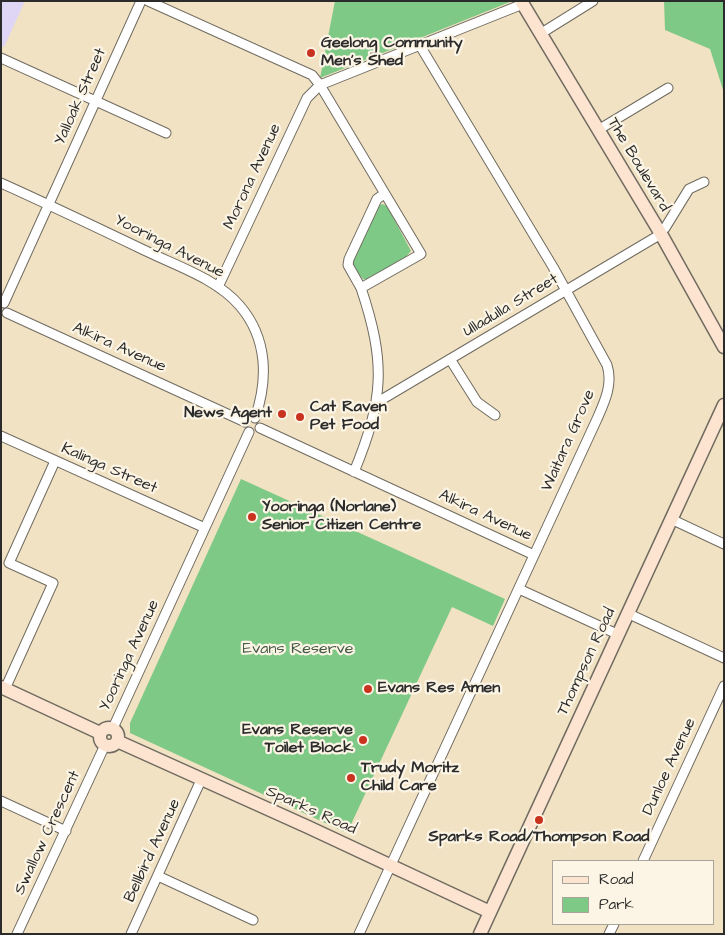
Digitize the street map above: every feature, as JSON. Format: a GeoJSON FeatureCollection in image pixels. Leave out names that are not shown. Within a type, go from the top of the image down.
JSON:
{"type":"FeatureCollection","features":[{"type":"Feature","properties":{"kind":"street","name":"Yalloak Street"},"geometry":{"type":"LineString","coordinates":[[3,303],[141,1]]}},
{"type":"Feature","properties":{"kind":"street"},"geometry":{"type":"LineString","coordinates":[[148,1],[312,75],[320,85],[384,194],[422,254],[361,288]]}},
{"type":"Feature","properties":{"kind":"street"},"geometry":{"type":"LineString","coordinates":[[540,34],[593,1]]}},
{"type":"Feature","properties":{"kind":"street"},"geometry":{"type":"LineString","coordinates":[[320,85],[522,3]]}},
{"type":"Feature","properties":{"kind":"street","name":"The Boulevard"},"geometry":{"type":"LineString","coordinates":[[522,3],[660,232],[722,341]]}},
{"type":"Feature","properties":{"kind":"street","name":"Waitara Grove"},"geometry":{"type":"LineString","coordinates":[[359,934],[606,398],[611,376],[607,365],[566,290],[419,44]]}},
{"type":"Feature","properties":{"kind":"street"},"geometry":{"type":"LineString","coordinates":[[1,58],[166,133]]}},
{"type":"Feature","properties":{"kind":"street","name":"Morona Avenue"},"geometry":{"type":"LineString","coordinates":[[218,287],[307,98],[320,85]]}},
{"type":"Feature","properties":{"kind":"street"},"geometry":{"type":"LineString","coordinates":[[598,130],[668,88]]}},
{"type":"Feature","properties":{"kind":"street","name":"Ulladulla Street"},"geometry":{"type":"LineString","coordinates":[[376,403],[660,232],[665,228],[690,189],[704,182]]}},
{"type":"Feature","properties":{"kind":"street","name":"Yooringa Avenue"},"geometry":{"type":"LineString","coordinates":[[1,183],[218,287],[240,306],[258,340],[265,379],[262,401],[255,418]]}},
{"type":"Feature","properties":{"kind":"street"},"geometry":{"type":"LineString","coordinates":[[354,472],[371,428],[379,386],[377,350],[370,317],[361,288],[348,265],[376,199],[384,194]]}},
{"type":"Feature","properties":{"kind":"street"},"geometry":{"type":"LineString","coordinates":[[3,303],[8,307],[4,316]]}},
{"type":"Feature","properties":{"kind":"street","name":"Alkira Avenue"},"geometry":{"type":"LineString","coordinates":[[4,316],[245,422]]}},
{"type":"Feature","properties":{"kind":"street"},"geometry":{"type":"LineString","coordinates":[[450,359],[477,402],[495,415]]}},
{"type":"Feature","properties":{"kind":"street","name":"Thompson Road"},"geometry":{"type":"LineString","coordinates":[[480,934],[724,405]]}},
{"type":"Feature","properties":{"kind":"street"},"geometry":{"type":"LineString","coordinates":[[248,418],[255,418],[260,423],[260,428],[254,433],[249,432],[245,429],[245,422],[248,418]]}},
{"type":"Feature","properties":{"kind":"street","name":"Alkira Avenue"},"geometry":{"type":"LineString","coordinates":[[260,428],[534,555]]}},
{"type":"Feature","properties":{"kind":"street","name":"Yooringa Avenue"},"geometry":{"type":"LineString","coordinates":[[113,728],[249,432]]}},
{"type":"Feature","properties":{"kind":"street","name":"Kalinga Street"},"geometry":{"type":"LineString","coordinates":[[1,436],[205,528]]}},
{"type":"Feature","properties":{"kind":"street"},"geometry":{"type":"LineString","coordinates":[[3,688],[53,583],[9,563],[56,461]]}},
{"type":"Feature","properties":{"kind":"street"},"geometry":{"type":"LineString","coordinates":[[670,520],[724,544]]}},
{"type":"Feature","properties":{"kind":"street"},"geometry":{"type":"LineString","coordinates":[[519,589],[617,634]]}},
{"type":"Feature","properties":{"kind":"street"},"geometry":{"type":"LineString","coordinates":[[627,613],[724,658]]}},
{"type":"Feature","properties":{"kind":"street","name":"Dunloe Avenue"},"geometry":{"type":"LineString","coordinates":[[643,860],[724,686]]}},
{"type":"Feature","properties":{"kind":"street","name":"Sparks Road"},"geometry":{"type":"LineString","coordinates":[[3,688],[107,740],[201,780],[490,912]]}},
{"type":"Feature","properties":{"kind":"street"},"geometry":{"type":"LineString","coordinates":[[107,740],[104,729],[113,728]]}},
{"type":"Feature","properties":{"kind":"street","name":"Swallow Crescent"},"geometry":{"type":"LineString","coordinates":[[17,934],[107,740]]}},
{"type":"Feature","properties":{"kind":"street","name":"Bellbird Avenue"},"geometry":{"type":"LineString","coordinates":[[131,934],[201,780]]}},
{"type":"Feature","properties":{"kind":"street"},"geometry":{"type":"LineString","coordinates":[[1,801],[66,831]]}},
{"type":"Feature","properties":{"kind":"street"},"geometry":{"type":"LineString","coordinates":[[158,876],[253,920]]}},
{"type":"Feature","properties":{"kind":"shaded area"},"geometry":{"type":"Polygon","coordinates":[[[1,1],[25,1],[4,47],[1,46],[1,1]]]}},
{"type":"Feature","properties":{"kind":"green space"},"geometry":{"type":"Polygon","coordinates":[[[335,1],[510,1],[510,2],[320,78],[335,1]]]}},
{"type":"Feature","properties":{"kind":"green space"},"geometry":{"type":"Polygon","coordinates":[[[664,1],[724,1],[724,93],[710,49],[665,30],[664,1]]]}},
{"type":"Feature","properties":{"kind":"green space"},"geometry":{"type":"Polygon","coordinates":[[[382,204],[387,206],[411,251],[405,258],[367,280],[363,279],[353,267],[353,258],[377,207],[382,204]]]}},
{"type":"Feature","properties":{"kind":"green space","name":"Evans Reserve"},"geometry":{"type":"Polygon","coordinates":[[[241,479],[505,599],[493,626],[452,607],[347,833],[130,733],[130,723],[241,479]]]}},
{"type":"Feature","properties":{"kind":"place","name":"Geelong Community Men's Shed"},"geometry":{"type":"Point","coordinates":[311,53]}},
{"type":"Feature","properties":{"kind":"place","name":"News Agent"},"geometry":{"type":"Point","coordinates":[282,414]}},
{"type":"Feature","properties":{"kind":"place","name":"Cat Raven Pet Food"},"geometry":{"type":"Point","coordinates":[300,417]}},
{"type":"Feature","properties":{"kind":"place","name":"Yooringa (Norlane) Senior Citizen Centre"},"geometry":{"type":"Point","coordinates":[252,517]}},
{"type":"Feature","properties":{"kind":"place","name":"Evans Res Amen"},"geometry":{"type":"Point","coordinates":[368,689]}},
{"type":"Feature","properties":{"kind":"place","name":"Evans Reserve Toilet Block"},"geometry":{"type":"Point","coordinates":[363,740]}},
{"type":"Feature","properties":{"kind":"place","name":"Trudy Moritz Child Care"},"geometry":{"type":"Point","coordinates":[351,778]}},
{"type":"Feature","properties":{"kind":"place","name":"Sparks Road/Thompson Road"},"geometry":{"type":"Point","coordinates":[539,820]}}]}
